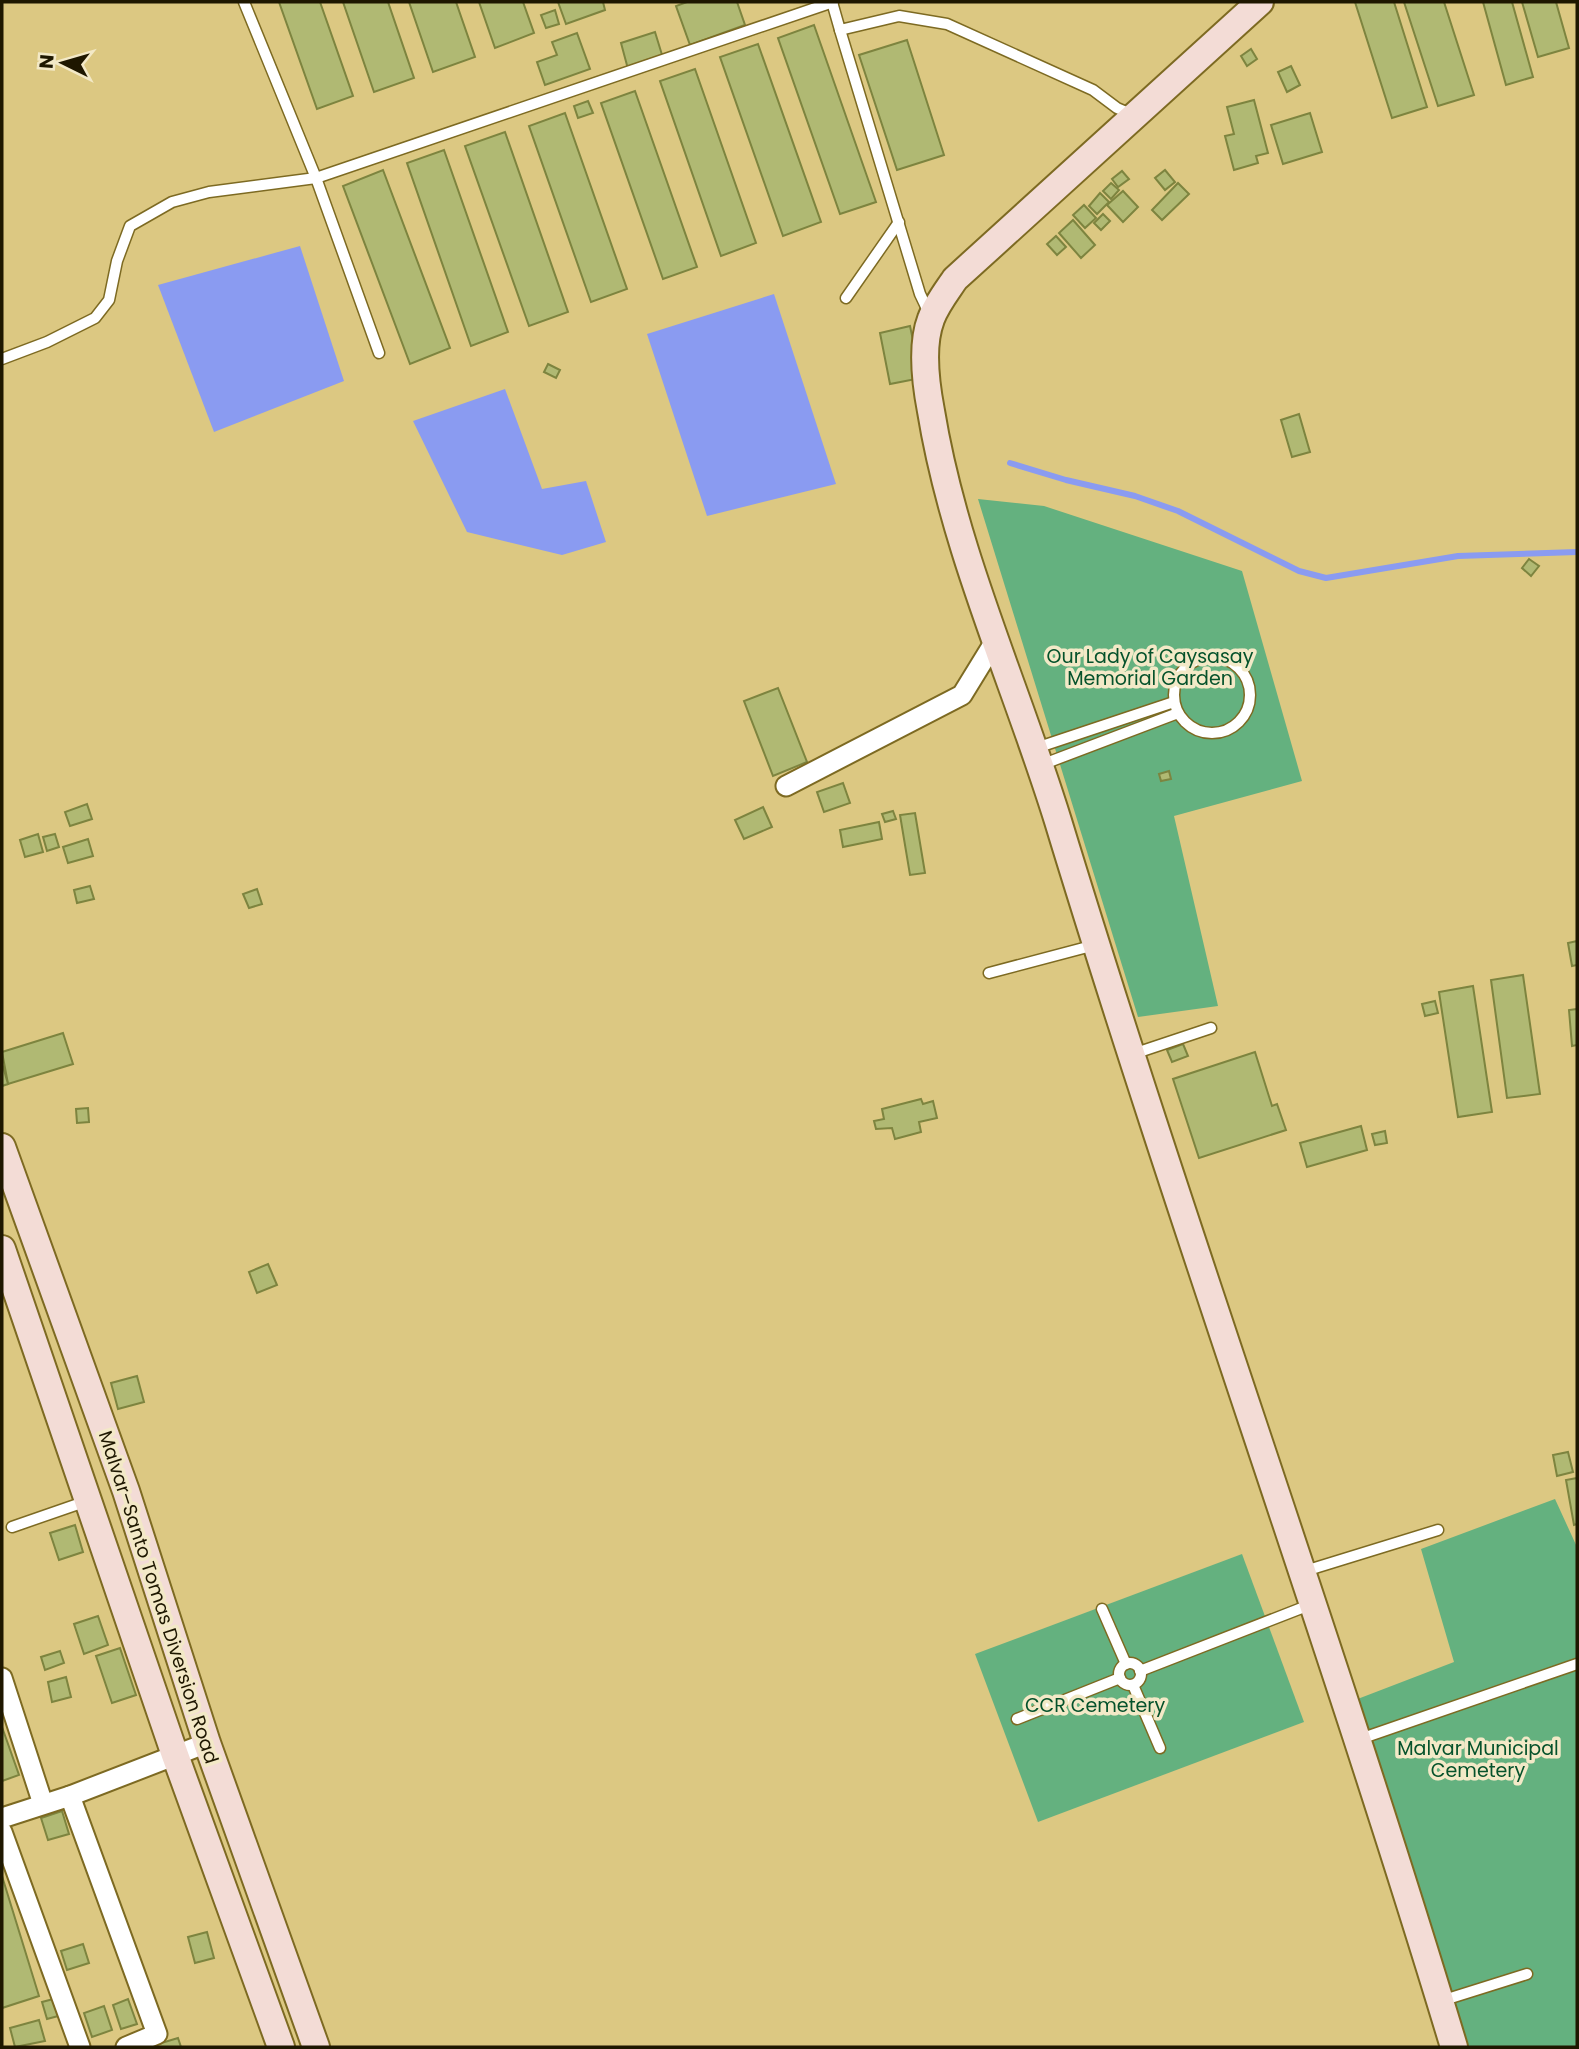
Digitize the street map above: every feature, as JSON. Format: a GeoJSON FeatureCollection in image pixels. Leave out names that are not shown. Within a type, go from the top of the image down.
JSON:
{"type":"FeatureCollection","features":[{"type":"Feature","properties":{"kind":"street"},"geometry":{"type":"LineString","coordinates":[[1260,2],[955,279],[931,317],[926,341],[930,409],[957,525],[1038,757],[1096,945],[1313,1604],[1454,2047]]}},
{"type":"Feature","properties":{"kind":"street"},"geometry":{"type":"LineString","coordinates":[[786,786],[962,695],[997,638]]}},
{"type":"Feature","properties":{"kind":"street","name":"Malvar–Santo Tomas Diversion Road"},"geometry":{"type":"LineString","coordinates":[[2,1147],[126,1491],[207,1743],[316,2047]]}},
{"type":"Feature","properties":{"kind":"street","name":"Malvar–Santo Tomas Diversion Road"},"geometry":{"type":"LineString","coordinates":[[2,1249],[175,1755],[281,2047]]}},
{"type":"Feature","properties":{"kind":"street"},"geometry":{"type":"LineString","coordinates":[[2,1678],[43,1804]]}},
{"type":"Feature","properties":{"kind":"street"},"geometry":{"type":"LineString","coordinates":[[2,1818],[70,1796],[207,1743]]}},
{"type":"Feature","properties":{"kind":"street"},"geometry":{"type":"LineString","coordinates":[[70,1796],[157,2034],[126,2047]]}},
{"type":"Feature","properties":{"kind":"street"},"geometry":{"type":"LineString","coordinates":[[2,1832],[80,2047]]}},
{"type":"Feature","properties":{"kind":"lane"},"geometry":{"type":"LineString","coordinates":[[244,2],[316,178],[379,353]]}},
{"type":"Feature","properties":{"kind":"lane"},"geometry":{"type":"LineString","coordinates":[[2,359],[47,342],[95,318],[109,300],[117,261],[130,226],[172,202],[209,192],[316,178],[832,2],[920,293],[931,317]]}},
{"type":"Feature","properties":{"kind":"lane"},"geometry":{"type":"LineString","coordinates":[[840,30],[899,16],[947,24],[1093,90],[1117,108],[1136,117]]}},
{"type":"Feature","properties":{"kind":"lane"},"geometry":{"type":"LineString","coordinates":[[846,298],[899,222]]}},
{"type":"Feature","properties":{"kind":"lane"},"geometry":{"type":"LineString","coordinates":[[1204,657],[1219,657],[1243,672],[1249,685],[1250,700],[1245,714],[1235,725],[1222,732],[1208,733],[1194,729],[1178,713],[1174,702],[1174,686],[1180,673],[1191,663],[1204,657]]}},
{"type":"Feature","properties":{"kind":"lane"},"geometry":{"type":"LineString","coordinates":[[1038,757],[1174,702]]}},
{"type":"Feature","properties":{"kind":"lane"},"geometry":{"type":"LineString","coordinates":[[1038,757],[1178,713]]}},
{"type":"Feature","properties":{"kind":"lane"},"geometry":{"type":"LineString","coordinates":[[989,973],[1096,945]]}},
{"type":"Feature","properties":{"kind":"lane"},"geometry":{"type":"LineString","coordinates":[[1132,1055],[1211,1028]]}},
{"type":"Feature","properties":{"kind":"lane"},"geometry":{"type":"LineString","coordinates":[[12,1527],[87,1501]]}},
{"type":"Feature","properties":{"kind":"lane"},"geometry":{"type":"LineString","coordinates":[[1301,1572],[1438,1530]]}},
{"type":"Feature","properties":{"kind":"lane"},"geometry":{"type":"LineString","coordinates":[[1140,1671],[1313,1604]]}},
{"type":"Feature","properties":{"kind":"lane"},"geometry":{"type":"LineString","coordinates":[[1102,1609],[1126,1664]]}},
{"type":"Feature","properties":{"kind":"lane"},"geometry":{"type":"LineString","coordinates":[[1126,1664],[1137,1666],[1140,1671],[1141,1677],[1133,1685]]}},
{"type":"Feature","properties":{"kind":"lane"},"geometry":{"type":"LineString","coordinates":[[1119,1678],[1119,1672],[1126,1664]]}},
{"type":"Feature","properties":{"kind":"lane"},"geometry":{"type":"LineString","coordinates":[[1356,1741],[1577,1664]]}},
{"type":"Feature","properties":{"kind":"lane"},"geometry":{"type":"LineString","coordinates":[[1119,1678],[1128,1685],[1133,1685]]}},
{"type":"Feature","properties":{"kind":"lane"},"geometry":{"type":"LineString","coordinates":[[1017,1719],[1119,1678]]}},
{"type":"Feature","properties":{"kind":"lane"},"geometry":{"type":"LineString","coordinates":[[1133,1685],[1160,1748]]}},
{"type":"Feature","properties":{"kind":"lane"},"geometry":{"type":"LineString","coordinates":[[1440,2001],[1527,1974]]}},
{"type":"Feature","properties":{"kind":"green space","name":"Our Lady of Caysasay Memorial Garden"},"geometry":{"type":"Polygon","coordinates":[[[978,499],[1044,506],[1242,571],[1302,781],[1174,816],[1218,1006],[1138,1017],[978,499]]]}},
{"type":"Feature","properties":{"kind":"green space","name":"Malvar Municipal Cemetery"},"geometry":{"type":"Polygon","coordinates":[[[1555,1499],[1577,1547],[1577,2047],[1468,2047],[1355,1700],[1454,1662],[1421,1549],[1555,1499]]]}},
{"type":"Feature","properties":{"kind":"green space","name":"CCR Cemetery"},"geometry":{"type":"Polygon","coordinates":[[[1242,1554],[1304,1722],[1038,1822],[975,1654],[1242,1554]]]}},
{"type":"Feature","properties":{"kind":"water"},"geometry":{"type":"Polygon","coordinates":[[[300,246],[344,381],[214,432],[158,285],[300,246]]]}},
{"type":"Feature","properties":{"kind":"water"},"geometry":{"type":"Polygon","coordinates":[[[774,294],[836,484],[707,516],[647,334],[774,294]]]}},
{"type":"Feature","properties":{"kind":"water"},"geometry":{"type":"Polygon","coordinates":[[[505,389],[542,489],[586,481],[606,542],[562,555],[467,532],[413,421],[505,389]]]}},
{"type":"Feature","properties":{"kind":"building"},"geometry":{"type":"Polygon","coordinates":[[[279,2],[320,2],[353,96],[317,109],[279,2]]]}},
{"type":"Feature","properties":{"kind":"building"},"geometry":{"type":"Polygon","coordinates":[[[343,2],[388,2],[414,78],[374,92],[343,2]]]}},
{"type":"Feature","properties":{"kind":"building"},"geometry":{"type":"Polygon","coordinates":[[[409,2],[456,2],[475,57],[433,72],[409,2]]]}},
{"type":"Feature","properties":{"kind":"building"},"geometry":{"type":"Polygon","coordinates":[[[479,2],[523,2],[534,33],[495,48],[479,2]]]}},
{"type":"Feature","properties":{"kind":"building"},"geometry":{"type":"Polygon","coordinates":[[[558,2],[603,2],[605,10],[566,24],[558,2]]]}},
{"type":"Feature","properties":{"kind":"building"},"geometry":{"type":"Polygon","coordinates":[[[687,2],[737,2],[745,25],[690,45],[676,6],[687,2]]]}},
{"type":"Feature","properties":{"kind":"building"},"geometry":{"type":"Polygon","coordinates":[[[1355,2],[1394,2],[1427,107],[1392,118],[1355,2]]]}},
{"type":"Feature","properties":{"kind":"building"},"geometry":{"type":"Polygon","coordinates":[[[1404,2],[1444,2],[1474,95],[1438,106],[1404,2]]]}},
{"type":"Feature","properties":{"kind":"building"},"geometry":{"type":"Polygon","coordinates":[[[1483,2],[1512,2],[1533,77],[1506,85],[1483,2]]]}},
{"type":"Feature","properties":{"kind":"building"},"geometry":{"type":"Polygon","coordinates":[[[1522,2],[1556,2],[1569,48],[1538,57],[1522,2]]]}},
{"type":"Feature","properties":{"kind":"building"},"geometry":{"type":"Polygon","coordinates":[[[555,10],[559,24],[546,28],[541,15],[555,10]]]}},
{"type":"Feature","properties":{"kind":"building"},"geometry":{"type":"Polygon","coordinates":[[[814,25],[876,202],[840,214],[778,38],[814,25]]]}},
{"type":"Feature","properties":{"kind":"building"},"geometry":{"type":"Polygon","coordinates":[[[655,32],[663,58],[628,69],[621,43],[655,32]]]}},
{"type":"Feature","properties":{"kind":"building"},"geometry":{"type":"Polygon","coordinates":[[[577,33],[590,69],[545,85],[537,62],[557,55],[552,42],[577,33]]]}},
{"type":"Feature","properties":{"kind":"building"},"geometry":{"type":"Polygon","coordinates":[[[907,40],[944,155],[897,170],[859,55],[907,40]]]}},
{"type":"Feature","properties":{"kind":"building"},"geometry":{"type":"Polygon","coordinates":[[[758,44],[821,222],[783,236],[720,57],[758,44]]]}},
{"type":"Feature","properties":{"kind":"building"},"geometry":{"type":"Polygon","coordinates":[[[1251,49],[1257,59],[1247,66],[1241,56],[1251,49]]]}},
{"type":"Feature","properties":{"kind":"building"},"geometry":{"type":"Polygon","coordinates":[[[1291,66],[1300,85],[1287,92],[1278,72],[1291,66]]]}},
{"type":"Feature","properties":{"kind":"building"},"geometry":{"type":"Polygon","coordinates":[[[695,69],[756,243],[721,256],[660,81],[695,69]]]}},
{"type":"Feature","properties":{"kind":"building"},"geometry":{"type":"Polygon","coordinates":[[[635,91],[697,267],[663,279],[601,103],[635,91]]]}},
{"type":"Feature","properties":{"kind":"building"},"geometry":{"type":"Polygon","coordinates":[[[1254,100],[1268,153],[1256,156],[1258,163],[1234,170],[1225,136],[1234,134],[1227,107],[1254,100]]]}},
{"type":"Feature","properties":{"kind":"building"},"geometry":{"type":"Polygon","coordinates":[[[588,101],[593,113],[578,118],[574,106],[588,101]]]}},
{"type":"Feature","properties":{"kind":"building"},"geometry":{"type":"Polygon","coordinates":[[[565,113],[627,289],[591,302],[529,126],[565,113]]]}},
{"type":"Feature","properties":{"kind":"building"},"geometry":{"type":"Polygon","coordinates":[[[1310,113],[1322,152],[1283,164],[1271,125],[1310,113]]]}},
{"type":"Feature","properties":{"kind":"building"},"geometry":{"type":"Polygon","coordinates":[[[505,132],[568,312],[529,326],[465,146],[505,132]]]}},
{"type":"Feature","properties":{"kind":"building"},"geometry":{"type":"Polygon","coordinates":[[[444,150],[508,332],[471,346],[407,163],[444,150]]]}},
{"type":"Feature","properties":{"kind":"building"},"geometry":{"type":"Polygon","coordinates":[[[383,170],[450,348],[410,364],[343,186],[383,170]]]}},
{"type":"Feature","properties":{"kind":"building"},"geometry":{"type":"Polygon","coordinates":[[[1165,170],[1175,182],[1165,190],[1155,178],[1165,170]]]}},
{"type":"Feature","properties":{"kind":"building"},"geometry":{"type":"Polygon","coordinates":[[[1122,171],[1129,179],[1118,187],[1112,179],[1122,171]]]}},
{"type":"Feature","properties":{"kind":"building"},"geometry":{"type":"Polygon","coordinates":[[[1111,183],[1119,190],[1111,199],[1103,191],[1111,183]]]}},
{"type":"Feature","properties":{"kind":"building"},"geometry":{"type":"Polygon","coordinates":[[[1178,183],[1189,194],[1162,220],[1152,210],[1178,183]]]}},
{"type":"Feature","properties":{"kind":"building"},"geometry":{"type":"Polygon","coordinates":[[[1123,191],[1138,207],[1123,222],[1107,205],[1123,191]]]}},
{"type":"Feature","properties":{"kind":"building"},"geometry":{"type":"Polygon","coordinates":[[[1100,193],[1109,202],[1097,214],[1089,206],[1100,193]]]}},
{"type":"Feature","properties":{"kind":"building"},"geometry":{"type":"Polygon","coordinates":[[[1084,205],[1096,218],[1085,228],[1073,215],[1084,205]]]}},
{"type":"Feature","properties":{"kind":"building"},"geometry":{"type":"Polygon","coordinates":[[[1103,214],[1110,221],[1101,230],[1094,223],[1103,214]]]}},
{"type":"Feature","properties":{"kind":"building"},"geometry":{"type":"Polygon","coordinates":[[[1073,220],[1095,245],[1081,258],[1059,233],[1073,220]]]}},
{"type":"Feature","properties":{"kind":"building"},"geometry":{"type":"Polygon","coordinates":[[[1056,236],[1066,247],[1057,255],[1047,244],[1056,236]]]}},
{"type":"Feature","properties":{"kind":"building"},"geometry":{"type":"Polygon","coordinates":[[[910,326],[921,378],[890,384],[880,333],[910,326]]]}},
{"type":"Feature","properties":{"kind":"building"},"geometry":{"type":"Polygon","coordinates":[[[548,364],[560,370],[556,378],[544,372],[548,364]]]}},
{"type":"Feature","properties":{"kind":"building"},"geometry":{"type":"Polygon","coordinates":[[[1299,414],[1310,452],[1292,457],[1281,420],[1299,414]]]}},
{"type":"Feature","properties":{"kind":"building"},"geometry":{"type":"Polygon","coordinates":[[[1529,559],[1539,566],[1531,576],[1522,568],[1529,559]]]}},
{"type":"Feature","properties":{"kind":"building"},"geometry":{"type":"Polygon","coordinates":[[[778,688],[807,762],[773,776],[744,701],[778,688]]]}},
{"type":"Feature","properties":{"kind":"building"},"geometry":{"type":"Polygon","coordinates":[[[1169,771],[1171,779],[1161,781],[1159,774],[1169,771]]]}},
{"type":"Feature","properties":{"kind":"building"},"geometry":{"type":"Polygon","coordinates":[[[843,783],[850,803],[824,812],[817,792],[843,783]]]}},
{"type":"Feature","properties":{"kind":"building"},"geometry":{"type":"Polygon","coordinates":[[[87,804],[92,819],[70,826],[65,812],[87,804]]]}},
{"type":"Feature","properties":{"kind":"building"},"geometry":{"type":"Polygon","coordinates":[[[763,807],[772,827],[744,839],[735,820],[763,807]]]}},
{"type":"Feature","properties":{"kind":"building"},"geometry":{"type":"Polygon","coordinates":[[[893,811],[896,819],[885,822],[882,814],[893,811]]]}},
{"type":"Feature","properties":{"kind":"building"},"geometry":{"type":"Polygon","coordinates":[[[915,813],[925,873],[910,875],[900,815],[915,813]]]}},
{"type":"Feature","properties":{"kind":"building"},"geometry":{"type":"Polygon","coordinates":[[[879,822],[882,839],[843,847],[840,830],[879,822]]]}},
{"type":"Feature","properties":{"kind":"building"},"geometry":{"type":"Polygon","coordinates":[[[38,834],[43,852],[25,857],[20,840],[38,834]]]}},
{"type":"Feature","properties":{"kind":"building"},"geometry":{"type":"Polygon","coordinates":[[[55,834],[59,847],[47,851],[43,837],[55,834]]]}},
{"type":"Feature","properties":{"kind":"building"},"geometry":{"type":"Polygon","coordinates":[[[88,839],[93,856],[68,863],[63,847],[88,839]]]}},
{"type":"Feature","properties":{"kind":"building"},"geometry":{"type":"Polygon","coordinates":[[[90,886],[94,899],[77,903],[74,890],[90,886]]]}},
{"type":"Feature","properties":{"kind":"building"},"geometry":{"type":"Polygon","coordinates":[[[257,889],[262,904],[249,908],[243,894],[257,889]]]}},
{"type":"Feature","properties":{"kind":"building"},"geometry":{"type":"Polygon","coordinates":[[[1577,941],[1577,965],[1572,966],[1568,943],[1577,941]]]}},
{"type":"Feature","properties":{"kind":"building"},"geometry":{"type":"Polygon","coordinates":[[[1523,975],[1540,1094],[1507,1098],[1491,980],[1523,975]]]}},
{"type":"Feature","properties":{"kind":"building"},"geometry":{"type":"Polygon","coordinates":[[[1473,986],[1492,1112],[1458,1117],[1439,992],[1473,986]]]}},
{"type":"Feature","properties":{"kind":"building"},"geometry":{"type":"Polygon","coordinates":[[[1435,1001],[1438,1013],[1425,1016],[1422,1004],[1435,1001]]]}},
{"type":"Feature","properties":{"kind":"building"},"geometry":{"type":"Polygon","coordinates":[[[1577,1009],[1577,1045],[1572,1046],[1569,1010],[1577,1009]]]}},
{"type":"Feature","properties":{"kind":"building"},"geometry":{"type":"Polygon","coordinates":[[[63,1033],[73,1064],[8,1084],[2,1052],[63,1033]]]}},
{"type":"Feature","properties":{"kind":"building"},"geometry":{"type":"Polygon","coordinates":[[[1183,1044],[1188,1056],[1172,1062],[1167,1050],[1183,1044]]]}},
{"type":"Feature","properties":{"kind":"building"},"geometry":{"type":"Polygon","coordinates":[[[1255,1052],[1272,1106],[1277,1104],[1286,1130],[1199,1158],[1173,1079],[1255,1052]]]}},
{"type":"Feature","properties":{"kind":"building"},"geometry":{"type":"Polygon","coordinates":[[[2,1063],[8,1084],[2,1086],[2,1063]]]}},
{"type":"Feature","properties":{"kind":"building"},"geometry":{"type":"Polygon","coordinates":[[[921,1099],[923,1104],[933,1101],[937,1118],[919,1122],[921,1132],[895,1139],[892,1128],[876,1129],[874,1121],[884,1119],[882,1109],[921,1099]]]}},
{"type":"Feature","properties":{"kind":"building"},"geometry":{"type":"Polygon","coordinates":[[[88,1108],[89,1122],[77,1123],[76,1109],[88,1108]]]}},
{"type":"Feature","properties":{"kind":"building"},"geometry":{"type":"Polygon","coordinates":[[[1361,1126],[1367,1150],[1307,1167],[1300,1143],[1361,1126]]]}},
{"type":"Feature","properties":{"kind":"building"},"geometry":{"type":"Polygon","coordinates":[[[1385,1131],[1387,1143],[1375,1145],[1372,1134],[1385,1131]]]}},
{"type":"Feature","properties":{"kind":"building"},"geometry":{"type":"Polygon","coordinates":[[[268,1264],[277,1285],[257,1293],[249,1272],[268,1264]]]}},
{"type":"Feature","properties":{"kind":"building"},"geometry":{"type":"Polygon","coordinates":[[[137,1376],[144,1402],[118,1409],[111,1383],[137,1376]]]}},
{"type":"Feature","properties":{"kind":"building"},"geometry":{"type":"Polygon","coordinates":[[[1568,1452],[1573,1472],[1557,1476],[1553,1455],[1568,1452]]]}},
{"type":"Feature","properties":{"kind":"building"},"geometry":{"type":"Polygon","coordinates":[[[1577,1478],[1577,1524],[1574,1525],[1566,1480],[1577,1478]]]}},
{"type":"Feature","properties":{"kind":"building"},"geometry":{"type":"Polygon","coordinates":[[[75,1525],[83,1552],[59,1560],[50,1533],[75,1525]]]}},
{"type":"Feature","properties":{"kind":"building"},"geometry":{"type":"Polygon","coordinates":[[[98,1616],[108,1645],[84,1654],[74,1624],[98,1616]]]}},
{"type":"Feature","properties":{"kind":"building"},"geometry":{"type":"Polygon","coordinates":[[[120,1648],[136,1695],[112,1703],[96,1656],[120,1648]]]}},
{"type":"Feature","properties":{"kind":"building"},"geometry":{"type":"Polygon","coordinates":[[[60,1651],[64,1663],[45,1670],[41,1657],[60,1651]]]}},
{"type":"Feature","properties":{"kind":"building"},"geometry":{"type":"Polygon","coordinates":[[[66,1677],[71,1697],[52,1702],[48,1682],[66,1677]]]}},
{"type":"Feature","properties":{"kind":"building"},"geometry":{"type":"Polygon","coordinates":[[[2,1727],[19,1775],[2,1781],[2,1727]]]}},
{"type":"Feature","properties":{"kind":"building"},"geometry":{"type":"Polygon","coordinates":[[[62,1811],[69,1834],[48,1840],[41,1818],[62,1811]]]}},
{"type":"Feature","properties":{"kind":"building"},"geometry":{"type":"Polygon","coordinates":[[[2,1876],[39,1996],[2,2008],[2,1876]]]}},
{"type":"Feature","properties":{"kind":"building"},"geometry":{"type":"Polygon","coordinates":[[[207,1932],[214,1958],[195,1963],[188,1937],[207,1932]]]}},
{"type":"Feature","properties":{"kind":"building"},"geometry":{"type":"Polygon","coordinates":[[[83,1944],[89,1963],[67,1970],[61,1951],[83,1944]]]}},
{"type":"Feature","properties":{"kind":"building"},"geometry":{"type":"Polygon","coordinates":[[[57,1998],[62,2015],[47,2019],[42,2002],[57,1998]]]}},
{"type":"Feature","properties":{"kind":"building"},"geometry":{"type":"Polygon","coordinates":[[[128,1999],[137,2024],[121,2029],[113,2005],[128,1999]]]}},
{"type":"Feature","properties":{"kind":"building"},"geometry":{"type":"Polygon","coordinates":[[[104,2006],[112,2030],[92,2037],[84,2013],[104,2006]]]}},
{"type":"Feature","properties":{"kind":"building"},"geometry":{"type":"Polygon","coordinates":[[[39,2020],[45,2041],[15,2047],[10,2028],[39,2020]]]}},
{"type":"Feature","properties":{"kind":"building"},"geometry":{"type":"Polygon","coordinates":[[[178,2038],[181,2047],[148,2047],[178,2038]]]}},
{"type":"Feature","properties":{"kind":"waterway"},"geometry":{"type":"LineString","coordinates":[[1010,463],[1066,480],[1135,496],[1178,511],[1299,571],[1326,578],[1458,556],[1577,552]]}}]}
